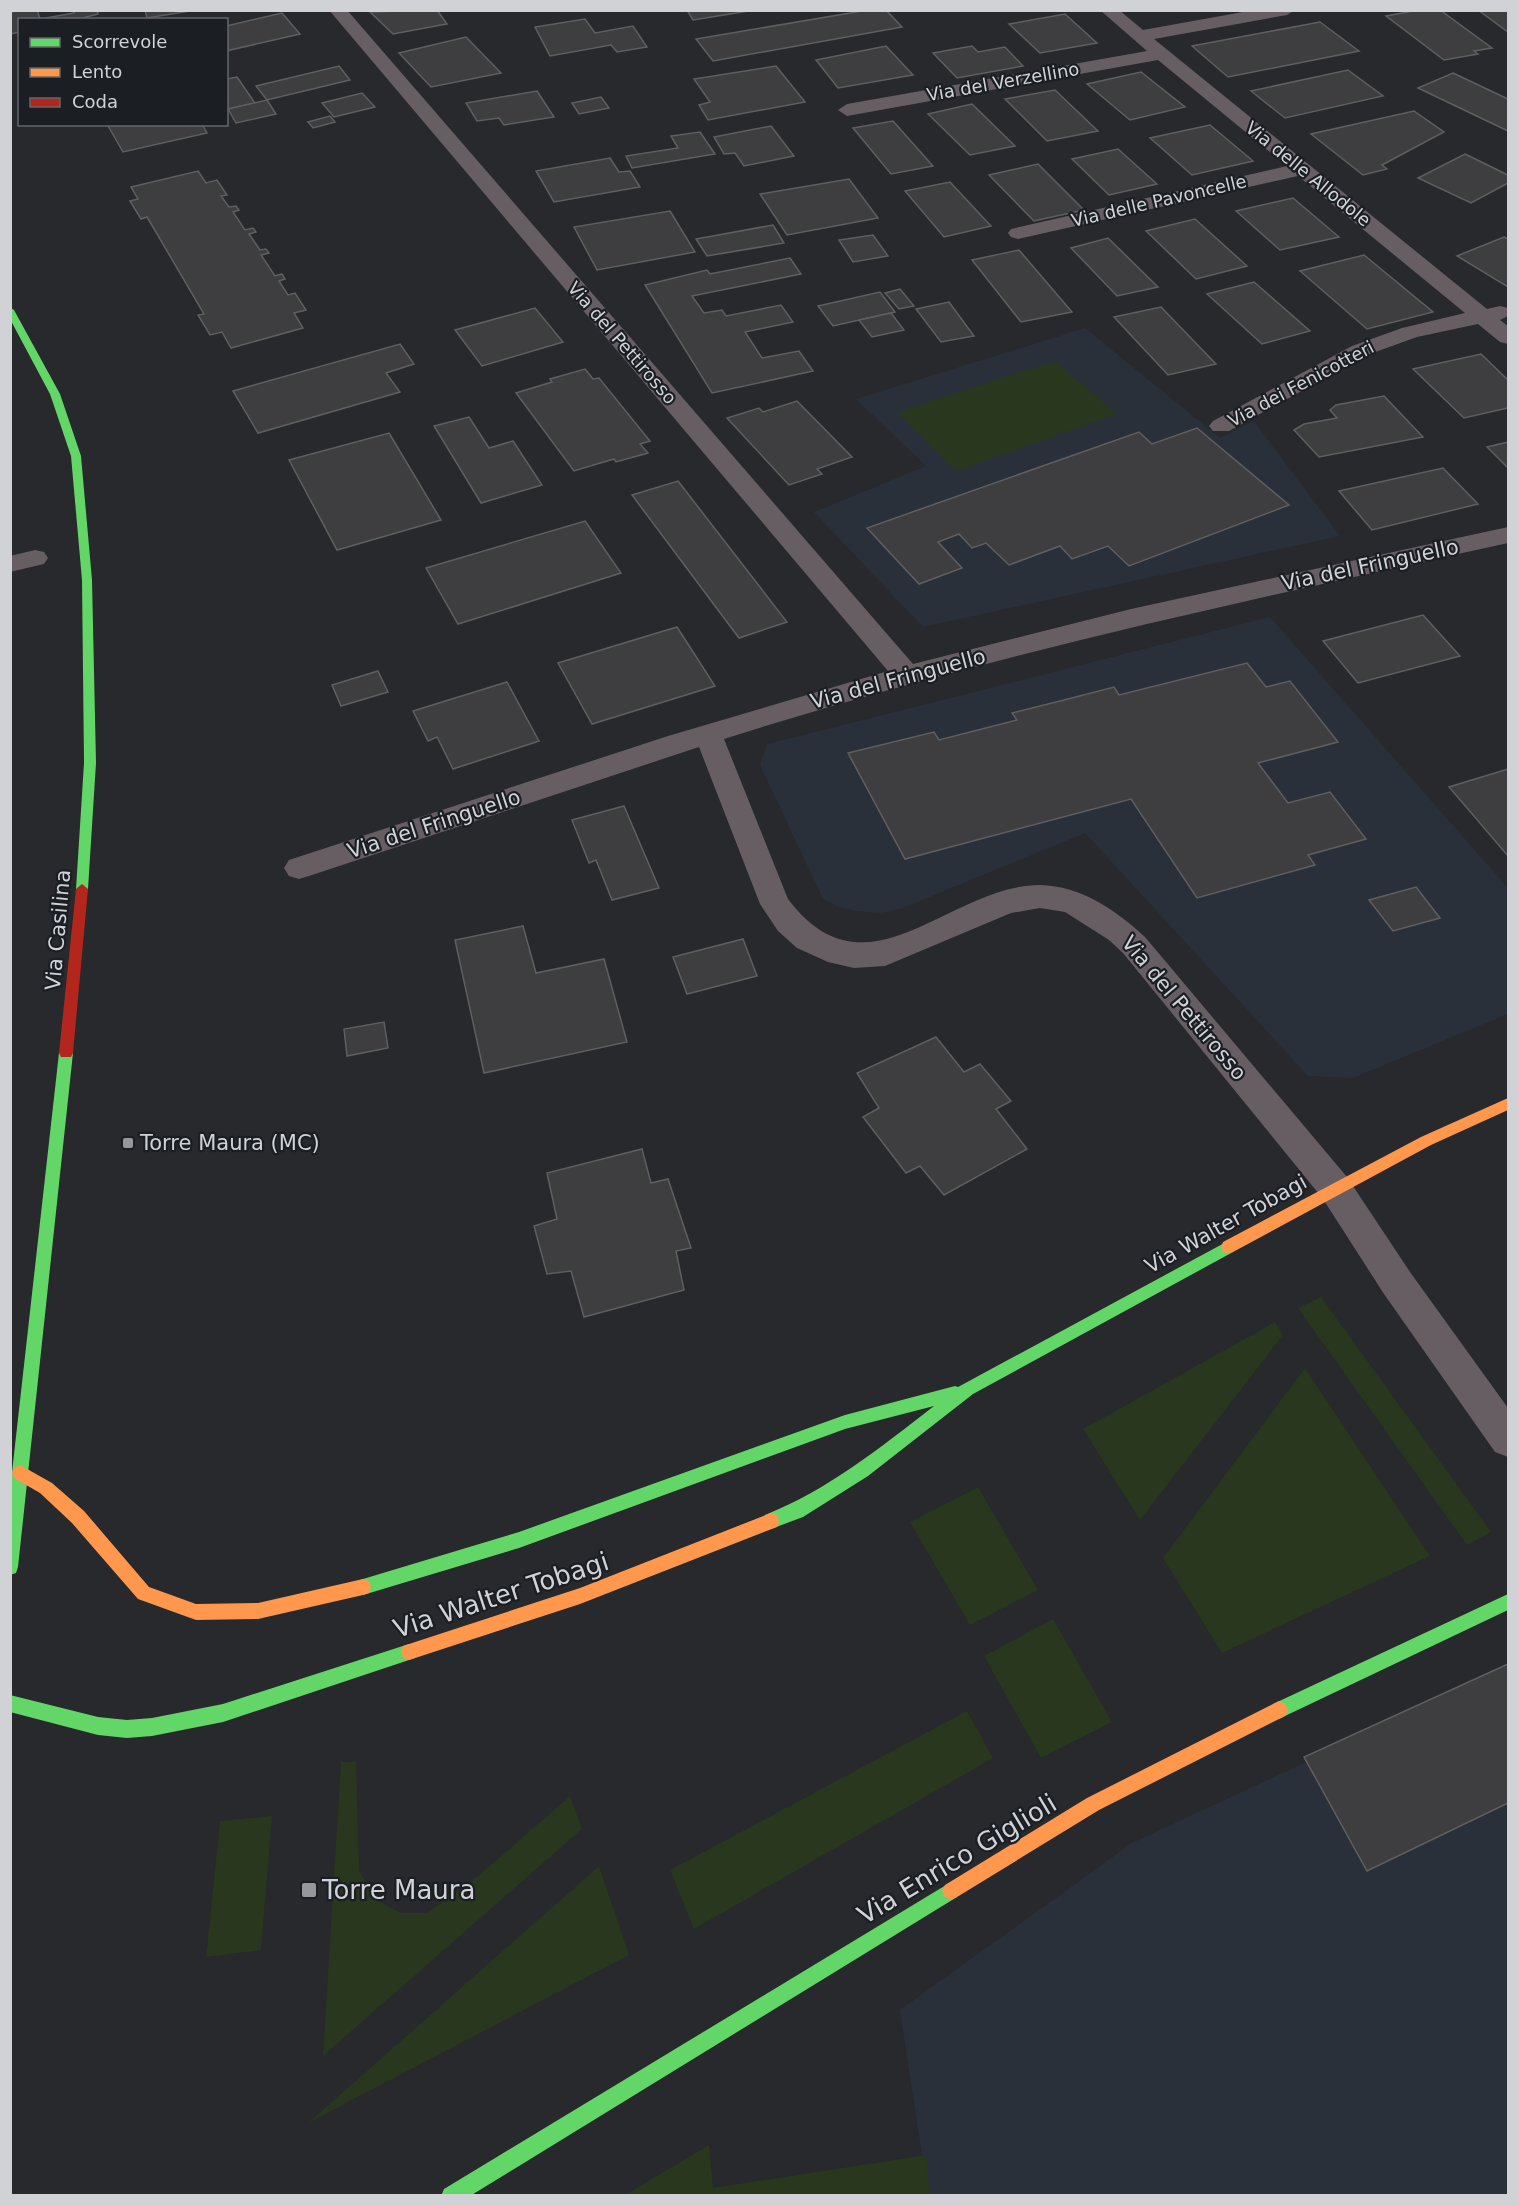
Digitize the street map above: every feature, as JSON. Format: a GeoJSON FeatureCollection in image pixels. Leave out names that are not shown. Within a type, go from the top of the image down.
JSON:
{"type":"FeatureCollection","features":[{"type":"Feature","properties":{"kind":"street","name":"Via del Pettirosso"},"geometry":{"type":"LineString","coordinates":[[337,10],[907,675]]}},
{"type":"Feature","properties":{"kind":"street","name":"Via delle Allodole"},"geometry":{"type":"LineString","coordinates":[[1108,10],[1509,337]]}},
{"type":"Feature","properties":{"kind":"street"},"geometry":{"type":"LineString","coordinates":[[1138,36],[1287,10]]}},
{"type":"Feature","properties":{"kind":"street","name":"Via del Verzellino"},"geometry":{"type":"LineString","coordinates":[[847,110],[1160,54]]}},
{"type":"Feature","properties":{"kind":"street","name":"Via delle Pavoncelle"},"geometry":{"type":"LineString","coordinates":[[1018,233],[1301,169]]}},
{"type":"Feature","properties":{"kind":"street","name":"Via Casilina"},"geometry":{"type":"LineString","coordinates":[[10,310],[55,394],[76,456],[87,580],[90,752],[87,835],[79,937],[15,1472],[10,1567]]}},
{"type":"Feature","properties":{"kind":"street","name":"Via dei Fenicotteri"},"geometry":{"type":"LineString","coordinates":[[1221,426],[1360,350],[1413,331],[1509,311]]}},
{"type":"Feature","properties":{"kind":"street","name":"Via del Fringuello"},"geometry":{"type":"LineString","coordinates":[[299,868],[708,734],[907,675],[1146,614],[1509,535]]}},
{"type":"Feature","properties":{"kind":"street"},"geometry":{"type":"LineString","coordinates":[[10,564],[35,558]]}},
{"type":"Feature","properties":{"kind":"street","name":"Via del Pettirosso"},"geometry":{"type":"LineString","coordinates":[[708,734],[776,904],[789,923],[808,940],[829,951],[854,956],[875,956],[895,952],[1018,899],[1057,899],[1095,912],[1134,945],[1335,1188],[1397,1283],[1509,1439]]}},
{"type":"Feature","properties":{"kind":"street","name":"Via Walter Tobagi"},"geometry":{"type":"LineString","coordinates":[[10,1703],[77,1721],[125,1729],[180,1723],[223,1713],[580,1596],[797,1511],[862,1471],[968,1389],[1426,1140],[1509,1104]]}},
{"type":"Feature","properties":{"kind":"street","name":"Via Walter Tobagi"},"geometry":{"type":"LineString","coordinates":[[15,1472],[46,1488],[78,1517],[144,1593],[196,1612],[258,1611],[332,1596],[424,1570],[530,1536],[845,1422],[968,1389]]}},
{"type":"Feature","properties":{"kind":"street","name":"Via Enrico Giglioli"},"geometry":{"type":"LineString","coordinates":[[451,2196],[1093,1804],[1244,1726],[1509,1602]]}},
{"type":"Feature","properties":{"kind":"shaded area"},"geometry":{"type":"Polygon","coordinates":[[[1085,328],[1220,438],[1254,421],[1340,536],[923,627],[814,512],[926,466],[856,399],[1085,328]]]}},
{"type":"Feature","properties":{"kind":"shaded area"},"geometry":{"type":"Polygon","coordinates":[[[1270,617],[1508,888],[1508,1014],[1353,1078],[1308,1076],[1085,833],[903,908],[881,913],[856,911],[838,907],[823,899],[760,765],[767,744],[1270,617]]]}},
{"type":"Feature","properties":{"kind":"shaded area"},"geometry":{"type":"Polygon","coordinates":[[[1508,1668],[1508,2195],[928,2195],[900,2010],[1132,1843],[1508,1668]]]}},
{"type":"Feature","properties":{"kind":"green space"},"geometry":{"type":"Polygon","coordinates":[[[1055,361],[1117,414],[956,471],[897,412],[1055,361]]]}},
{"type":"Feature","properties":{"kind":"green space"},"geometry":{"type":"Polygon","coordinates":[[[1321,1297],[1491,1532],[1467,1545],[1298,1308],[1321,1297]]]}},
{"type":"Feature","properties":{"kind":"green space"},"geometry":{"type":"Polygon","coordinates":[[[1275,1322],[1283,1335],[1140,1520],[1083,1429],[1275,1322]]]}},
{"type":"Feature","properties":{"kind":"green space"},"geometry":{"type":"Polygon","coordinates":[[[1305,1368],[1430,1556],[1222,1653],[1163,1558],[1305,1368]]]}},
{"type":"Feature","properties":{"kind":"green space"},"geometry":{"type":"Polygon","coordinates":[[[978,1487],[1038,1590],[970,1625],[910,1522],[978,1487]]]}},
{"type":"Feature","properties":{"kind":"green space"},"geometry":{"type":"Polygon","coordinates":[[[1053,1619],[1112,1722],[1041,1758],[984,1656],[1053,1619]]]}},
{"type":"Feature","properties":{"kind":"green space"},"geometry":{"type":"Polygon","coordinates":[[[967,1711],[993,1758],[694,1929],[670,1870],[967,1711]]]}},
{"type":"Feature","properties":{"kind":"green space"},"geometry":{"type":"Polygon","coordinates":[[[341,1762],[356,1762],[359,1871],[377,1900],[401,1913],[427,1913],[470,1883],[570,1796],[582,1829],[323,2056],[341,1762]]]}},
{"type":"Feature","properties":{"kind":"green space"},"geometry":{"type":"Polygon","coordinates":[[[272,1816],[261,1950],[206,1957],[220,1821],[272,1816]]]}},
{"type":"Feature","properties":{"kind":"green space"},"geometry":{"type":"Polygon","coordinates":[[[599,1866],[629,1955],[308,2123],[599,1866]]]}},
{"type":"Feature","properties":{"kind":"green space"},"geometry":{"type":"Polygon","coordinates":[[[709,2145],[713,2188],[926,2155],[930,2195],[625,2195],[709,2145]]]}},
{"type":"Feature","properties":{"kind":"building"},"geometry":{"type":"Polygon","coordinates":[[[37,10],[40,18],[18,18],[18,32],[10,34],[10,12],[37,10]]]}},
{"type":"Feature","properties":{"kind":"building"},"geometry":{"type":"Polygon","coordinates":[[[73,10],[97,10],[98,14],[83,18],[46,18],[74,13],[73,10]]]}},
{"type":"Feature","properties":{"kind":"building"},"geometry":{"type":"Polygon","coordinates":[[[145,10],[196,10],[147,18],[145,10]]]}},
{"type":"Feature","properties":{"kind":"building"},"geometry":{"type":"Polygon","coordinates":[[[437,10],[447,24],[393,34],[370,12],[437,10]]]}},
{"type":"Feature","properties":{"kind":"building"},"geometry":{"type":"Polygon","coordinates":[[[687,10],[755,10],[693,20],[687,10]]]}},
{"type":"Feature","properties":{"kind":"building"},"geometry":{"type":"Polygon","coordinates":[[[868,10],[886,10],[902,27],[713,61],[696,39],[868,10]]]}},
{"type":"Feature","properties":{"kind":"building"},"geometry":{"type":"Polygon","coordinates":[[[1419,10],[1440,10],[1492,48],[1474,51],[1478,54],[1444,60],[1386,16],[1419,10]]]}},
{"type":"Feature","properties":{"kind":"building"},"geometry":{"type":"Polygon","coordinates":[[[1478,10],[1508,10],[1508,32],[1478,10]]]}},
{"type":"Feature","properties":{"kind":"building"},"geometry":{"type":"Polygon","coordinates":[[[282,13],[300,34],[228,51],[228,26],[282,13]]]}},
{"type":"Feature","properties":{"kind":"building"},"geometry":{"type":"Polygon","coordinates":[[[1065,14],[1097,43],[1040,53],[1009,24],[1065,14]]]}},
{"type":"Feature","properties":{"kind":"building"},"geometry":{"type":"Polygon","coordinates":[[[585,19],[595,33],[633,26],[647,47],[617,52],[611,45],[550,56],[535,27],[585,19]]]}},
{"type":"Feature","properties":{"kind":"building"},"geometry":{"type":"Polygon","coordinates":[[[1320,22],[1359,51],[1228,77],[1192,46],[1320,22]]]}},
{"type":"Feature","properties":{"kind":"building"},"geometry":{"type":"Polygon","coordinates":[[[466,37],[501,73],[431,87],[399,53],[466,37]]]}},
{"type":"Feature","properties":{"kind":"building"},"geometry":{"type":"Polygon","coordinates":[[[886,46],[913,75],[838,88],[816,60],[886,46]]]}},
{"type":"Feature","properties":{"kind":"building"},"geometry":{"type":"Polygon","coordinates":[[[972,46],[978,52],[1005,47],[1023,66],[957,78],[933,53],[972,46]]]}},
{"type":"Feature","properties":{"kind":"building"},"geometry":{"type":"Polygon","coordinates":[[[339,66],[350,80],[267,100],[256,86],[339,66]]]}},
{"type":"Feature","properties":{"kind":"building"},"geometry":{"type":"Polygon","coordinates":[[[776,66],[805,102],[708,120],[699,105],[710,102],[694,79],[776,66]]]}},
{"type":"Feature","properties":{"kind":"building"},"geometry":{"type":"Polygon","coordinates":[[[1348,70],[1383,96],[1285,118],[1251,91],[1348,70]]]}},
{"type":"Feature","properties":{"kind":"building"},"geometry":{"type":"Polygon","coordinates":[[[1141,72],[1185,107],[1130,120],[1087,84],[1141,72]]]}},
{"type":"Feature","properties":{"kind":"building"},"geometry":{"type":"Polygon","coordinates":[[[1453,73],[1508,99],[1508,131],[1418,88],[1453,73]]]}},
{"type":"Feature","properties":{"kind":"building"},"geometry":{"type":"Polygon","coordinates":[[[237,77],[255,103],[228,109],[228,79],[237,77]]]}},
{"type":"Feature","properties":{"kind":"building"},"geometry":{"type":"Polygon","coordinates":[[[1055,90],[1098,131],[1047,141],[1005,99],[1055,90]]]}},
{"type":"Feature","properties":{"kind":"building"},"geometry":{"type":"Polygon","coordinates":[[[537,91],[554,117],[504,125],[499,118],[477,121],[466,103],[537,91]]]}},
{"type":"Feature","properties":{"kind":"building"},"geometry":{"type":"Polygon","coordinates":[[[362,93],[375,107],[334,117],[322,103],[362,93]]]}},
{"type":"Feature","properties":{"kind":"building"},"geometry":{"type":"Polygon","coordinates":[[[601,97],[609,108],[579,114],[572,103],[601,97]]]}},
{"type":"Feature","properties":{"kind":"building"},"geometry":{"type":"Polygon","coordinates":[[[267,100],[276,114],[236,123],[228,109],[267,100]]]}},
{"type":"Feature","properties":{"kind":"building"},"geometry":{"type":"Polygon","coordinates":[[[972,104],[1015,146],[970,155],[928,114],[972,104]]]}},
{"type":"Feature","properties":{"kind":"building"},"geometry":{"type":"Polygon","coordinates":[[[1414,111],[1444,132],[1382,165],[1387,169],[1363,175],[1311,134],[1414,111]]]}},
{"type":"Feature","properties":{"kind":"building"},"geometry":{"type":"Polygon","coordinates":[[[330,116],[335,122],[313,128],[308,122],[330,116]]]}},
{"type":"Feature","properties":{"kind":"building"},"geometry":{"type":"Polygon","coordinates":[[[893,121],[933,166],[891,174],[853,128],[893,121]]]}},
{"type":"Feature","properties":{"kind":"building"},"geometry":{"type":"Polygon","coordinates":[[[1210,125],[1253,161],[1192,175],[1150,138],[1210,125]]]}},
{"type":"Feature","properties":{"kind":"building"},"geometry":{"type":"Polygon","coordinates":[[[108,126],[203,126],[207,133],[123,152],[108,126]]]}},
{"type":"Feature","properties":{"kind":"building"},"geometry":{"type":"Polygon","coordinates":[[[771,126],[794,156],[744,166],[735,153],[724,154],[714,137],[771,126]]]}},
{"type":"Feature","properties":{"kind":"building"},"geometry":{"type":"Polygon","coordinates":[[[700,132],[715,154],[632,168],[626,156],[678,148],[671,136],[700,132]]]}},
{"type":"Feature","properties":{"kind":"building"},"geometry":{"type":"Polygon","coordinates":[[[1118,149],[1157,184],[1109,195],[1072,159],[1118,149]]]}},
{"type":"Feature","properties":{"kind":"building"},"geometry":{"type":"Polygon","coordinates":[[[1465,154],[1508,175],[1508,183],[1471,203],[1418,178],[1465,154]]]}},
{"type":"Feature","properties":{"kind":"building"},"geometry":{"type":"Polygon","coordinates":[[[610,158],[619,172],[630,171],[640,187],[554,202],[536,171],[610,158]]]}},
{"type":"Feature","properties":{"kind":"building"},"geometry":{"type":"Polygon","coordinates":[[[1038,164],[1084,210],[1034,221],[989,175],[1038,164]]]}},
{"type":"Feature","properties":{"kind":"building"},"geometry":{"type":"Polygon","coordinates":[[[198,171],[206,183],[217,180],[227,195],[221,196],[229,207],[236,206],[239,210],[233,212],[245,230],[253,228],[256,232],[249,234],[260,250],[266,249],[269,253],[261,255],[275,276],[282,274],[285,279],[279,281],[288,295],[295,293],[306,310],[294,313],[303,328],[231,348],[222,332],[210,335],[198,315],[204,314],[150,222],[147,217],[141,219],[130,201],[138,199],[131,187],[198,171]]]}},
{"type":"Feature","properties":{"kind":"building"},"geometry":{"type":"Polygon","coordinates":[[[849,179],[878,218],[787,235],[760,194],[849,179]]]}},
{"type":"Feature","properties":{"kind":"building"},"geometry":{"type":"Polygon","coordinates":[[[950,182],[991,226],[944,237],[905,191],[950,182]]]}},
{"type":"Feature","properties":{"kind":"building"},"geometry":{"type":"Polygon","coordinates":[[[1293,198],[1339,237],[1280,250],[1236,211],[1293,198]]]}},
{"type":"Feature","properties":{"kind":"building"},"geometry":{"type":"Polygon","coordinates":[[[670,211],[695,252],[597,270],[574,227],[670,211]]]}},
{"type":"Feature","properties":{"kind":"building"},"geometry":{"type":"Polygon","coordinates":[[[1195,219],[1247,266],[1196,279],[1146,231],[1195,219]]]}},
{"type":"Feature","properties":{"kind":"building"},"geometry":{"type":"Polygon","coordinates":[[[773,225],[784,243],[707,256],[696,239],[773,225]]]}},
{"type":"Feature","properties":{"kind":"building"},"geometry":{"type":"Polygon","coordinates":[[[873,235],[888,256],[853,262],[839,240],[873,235]]]}},
{"type":"Feature","properties":{"kind":"building"},"geometry":{"type":"Polygon","coordinates":[[[1504,237],[1508,239],[1508,287],[1457,256],[1504,237]]]}},
{"type":"Feature","properties":{"kind":"building"},"geometry":{"type":"Polygon","coordinates":[[[1108,238],[1158,287],[1117,296],[1071,248],[1108,238]]]}},
{"type":"Feature","properties":{"kind":"building"},"geometry":{"type":"Polygon","coordinates":[[[1019,250],[1072,312],[1021,322],[972,260],[1019,250]]]}},
{"type":"Feature","properties":{"kind":"building"},"geometry":{"type":"Polygon","coordinates":[[[1364,255],[1433,312],[1367,329],[1300,271],[1364,255]]]}},
{"type":"Feature","properties":{"kind":"building"},"geometry":{"type":"Polygon","coordinates":[[[790,258],[801,274],[692,296],[704,313],[722,310],[726,316],[781,305],[793,322],[745,332],[762,358],[799,351],[813,371],[712,393],[645,285],[707,270],[710,274],[790,258]]]}},
{"type":"Feature","properties":{"kind":"building"},"geometry":{"type":"Polygon","coordinates":[[[1254,282],[1310,331],[1262,344],[1207,294],[1254,282]]]}},
{"type":"Feature","properties":{"kind":"building"},"geometry":{"type":"Polygon","coordinates":[[[900,289],[914,306],[899,309],[885,293],[900,289]]]}},
{"type":"Feature","properties":{"kind":"building"},"geometry":{"type":"Polygon","coordinates":[[[880,292],[895,312],[833,326],[818,306],[880,292]]]}},
{"type":"Feature","properties":{"kind":"building"},"geometry":{"type":"Polygon","coordinates":[[[949,302],[974,336],[941,342],[916,309],[949,302]]]}},
{"type":"Feature","properties":{"kind":"building"},"geometry":{"type":"Polygon","coordinates":[[[1161,307],[1216,364],[1168,375],[1114,317],[1161,307]]]}},
{"type":"Feature","properties":{"kind":"building"},"geometry":{"type":"Polygon","coordinates":[[[535,308],[563,342],[482,366],[455,330],[535,308]]]}},
{"type":"Feature","properties":{"kind":"building"},"geometry":{"type":"Polygon","coordinates":[[[891,313],[904,330],[872,337],[859,320],[891,313]]]}},
{"type":"Feature","properties":{"kind":"building"},"geometry":{"type":"Polygon","coordinates":[[[400,344],[414,364],[386,373],[400,392],[258,433],[233,391],[400,344]]]}},
{"type":"Feature","properties":{"kind":"building"},"geometry":{"type":"Polygon","coordinates":[[[1481,354],[1508,380],[1508,408],[1464,418],[1413,369],[1481,354]]]}},
{"type":"Feature","properties":{"kind":"building"},"geometry":{"type":"Polygon","coordinates":[[[585,369],[593,379],[599,378],[650,441],[640,444],[648,453],[616,462],[614,459],[574,471],[516,393],[552,382],[550,379],[585,369]]]}},
{"type":"Feature","properties":{"kind":"building"},"geometry":{"type":"Polygon","coordinates":[[[1384,396],[1423,437],[1319,457],[1294,430],[1304,424],[1337,418],[1330,410],[1336,405],[1384,396]]]}},
{"type":"Feature","properties":{"kind":"building"},"geometry":{"type":"Polygon","coordinates":[[[797,401],[852,457],[817,469],[822,474],[789,485],[727,418],[759,408],[763,412],[797,401]]]}},
{"type":"Feature","properties":{"kind":"building"},"geometry":{"type":"Polygon","coordinates":[[[469,417],[489,448],[513,441],[542,485],[481,503],[434,426],[469,417]]]}},
{"type":"Feature","properties":{"kind":"building"},"geometry":{"type":"Polygon","coordinates":[[[1197,428],[1289,505],[1129,566],[1108,546],[1072,559],[1060,546],[1009,565],[986,543],[972,548],[959,534],[938,542],[962,568],[919,584],[867,528],[1139,432],[1152,444],[1197,428]]]}},
{"type":"Feature","properties":{"kind":"building"},"geometry":{"type":"Polygon","coordinates":[[[389,433],[441,520],[337,550],[289,460],[389,433]]]}},
{"type":"Feature","properties":{"kind":"building"},"geometry":{"type":"Polygon","coordinates":[[[1508,442],[1508,468],[1487,447],[1508,442]]]}},
{"type":"Feature","properties":{"kind":"building"},"geometry":{"type":"Polygon","coordinates":[[[1443,468],[1478,504],[1372,530],[1339,491],[1443,468]]]}},
{"type":"Feature","properties":{"kind":"building"},"geometry":{"type":"Polygon","coordinates":[[[678,481],[787,622],[739,638],[632,495],[678,481]]]}},
{"type":"Feature","properties":{"kind":"building"},"geometry":{"type":"Polygon","coordinates":[[[585,521],[621,573],[458,624],[426,568],[585,521]]]}},
{"type":"Feature","properties":{"kind":"building"},"geometry":{"type":"Polygon","coordinates":[[[1423,615],[1460,656],[1358,683],[1323,641],[1423,615]]]}},
{"type":"Feature","properties":{"kind":"building"},"geometry":{"type":"Polygon","coordinates":[[[677,627],[715,686],[592,724],[558,663],[677,627]]]}},
{"type":"Feature","properties":{"kind":"building"},"geometry":{"type":"Polygon","coordinates":[[[1247,663],[1266,687],[1290,681],[1338,742],[1258,763],[1288,803],[1330,792],[1366,839],[1308,855],[1315,865],[1197,898],[1131,799],[905,859],[848,753],[934,732],[939,740],[1017,720],[1012,713],[1114,687],[1119,695],[1247,663]]]}},
{"type":"Feature","properties":{"kind":"building"},"geometry":{"type":"Polygon","coordinates":[[[378,671],[388,692],[341,706],[332,685],[378,671]]]}},
{"type":"Feature","properties":{"kind":"building"},"geometry":{"type":"Polygon","coordinates":[[[507,682],[539,741],[453,769],[437,737],[428,741],[413,711],[507,682]]]}},
{"type":"Feature","properties":{"kind":"building"},"geometry":{"type":"Polygon","coordinates":[[[1508,769],[1508,856],[1449,787],[1508,769]]]}},
{"type":"Feature","properties":{"kind":"building"},"geometry":{"type":"Polygon","coordinates":[[[624,806],[659,888],[612,900],[596,860],[589,863],[572,820],[624,806]]]}},
{"type":"Feature","properties":{"kind":"building"},"geometry":{"type":"Polygon","coordinates":[[[1416,887],[1440,918],[1393,931],[1369,900],[1416,887]]]}},
{"type":"Feature","properties":{"kind":"building"},"geometry":{"type":"Polygon","coordinates":[[[523,926],[536,973],[604,959],[627,1042],[484,1073],[455,940],[523,926]]]}},
{"type":"Feature","properties":{"kind":"building"},"geometry":{"type":"Polygon","coordinates":[[[743,939],[757,976],[687,994],[673,957],[743,939]]]}},
{"type":"Feature","properties":{"kind":"building"},"geometry":{"type":"Polygon","coordinates":[[[384,1022],[388,1048],[347,1056],[344,1029],[384,1022]]]}},
{"type":"Feature","properties":{"kind":"building"},"geometry":{"type":"Polygon","coordinates":[[[936,1037],[964,1072],[980,1064],[1011,1101],[996,1109],[1027,1149],[944,1195],[920,1166],[906,1173],[863,1117],[879,1108],[857,1073],[936,1037]]]}},
{"type":"Feature","properties":{"kind":"building"},"geometry":{"type":"Polygon","coordinates":[[[642,1149],[651,1183],[668,1179],[691,1248],[676,1251],[684,1290],[584,1317],[571,1271],[547,1274],[534,1226],[557,1219],[547,1173],[642,1149]]]}},
{"type":"Feature","properties":{"kind":"building"},"geometry":{"type":"Polygon","coordinates":[[[1508,1664],[1508,1803],[1367,1871],[1304,1757],[1508,1664]]]}},
{"type":"Feature","properties":{"kind":"traffic: fast"},"geometry":{"type":"LineString","coordinates":[[10,310],[55,394],[76,456],[87,580],[90,763],[82,889]]}},
{"type":"Feature","properties":{"kind":"traffic: fast"},"geometry":{"type":"LineString","coordinates":[[10,1567],[66,1053]]}},
{"type":"Feature","properties":{"kind":"traffic: fast"},"geometry":{"type":"LineString","coordinates":[[771,1521],[797,1511],[862,1471],[968,1389],[1228,1247]]}},
{"type":"Feature","properties":{"kind":"traffic: fast"},"geometry":{"type":"LineString","coordinates":[[363,1587],[519,1540],[845,1422],[955,1393]]}},
{"type":"Feature","properties":{"kind":"traffic: fast"},"geometry":{"type":"LineString","coordinates":[[1279,1710],[1508,1602]]}},
{"type":"Feature","properties":{"kind":"traffic: fast"},"geometry":{"type":"LineString","coordinates":[[10,1703],[98,1726],[127,1729],[152,1727],[223,1713],[409,1652]]}},
{"type":"Feature","properties":{"kind":"traffic: fast"},"geometry":{"type":"LineString","coordinates":[[451,2196],[951,1891]]}},
{"type":"Feature","properties":{"kind":"traffic: slow"},"geometry":{"type":"LineString","coordinates":[[1228,1247],[1426,1141],[1508,1104]]}},
{"type":"Feature","properties":{"kind":"traffic: slow"},"geometry":{"type":"LineString","coordinates":[[20,1473],[46,1488],[78,1517],[144,1593],[196,1612],[258,1611],[363,1587]]}},
{"type":"Feature","properties":{"kind":"traffic: slow"},"geometry":{"type":"LineString","coordinates":[[409,1652],[580,1596],[771,1521]]}},
{"type":"Feature","properties":{"kind":"traffic: slow"},"geometry":{"type":"LineString","coordinates":[[951,1891],[1093,1804],[1279,1710]]}},
{"type":"Feature","properties":{"kind":"traffic: jam"},"geometry":{"type":"LineString","coordinates":[[66,1053],[82,889]]}},
{"type":"Feature","properties":{"kind":"place","name":"Torre Maura (MC)"},"geometry":{"type":"Point","coordinates":[128,1143]}},
{"type":"Feature","properties":{"kind":"place","name":"Torre Maura"},"geometry":{"type":"Point","coordinates":[309,1890]}}]}
